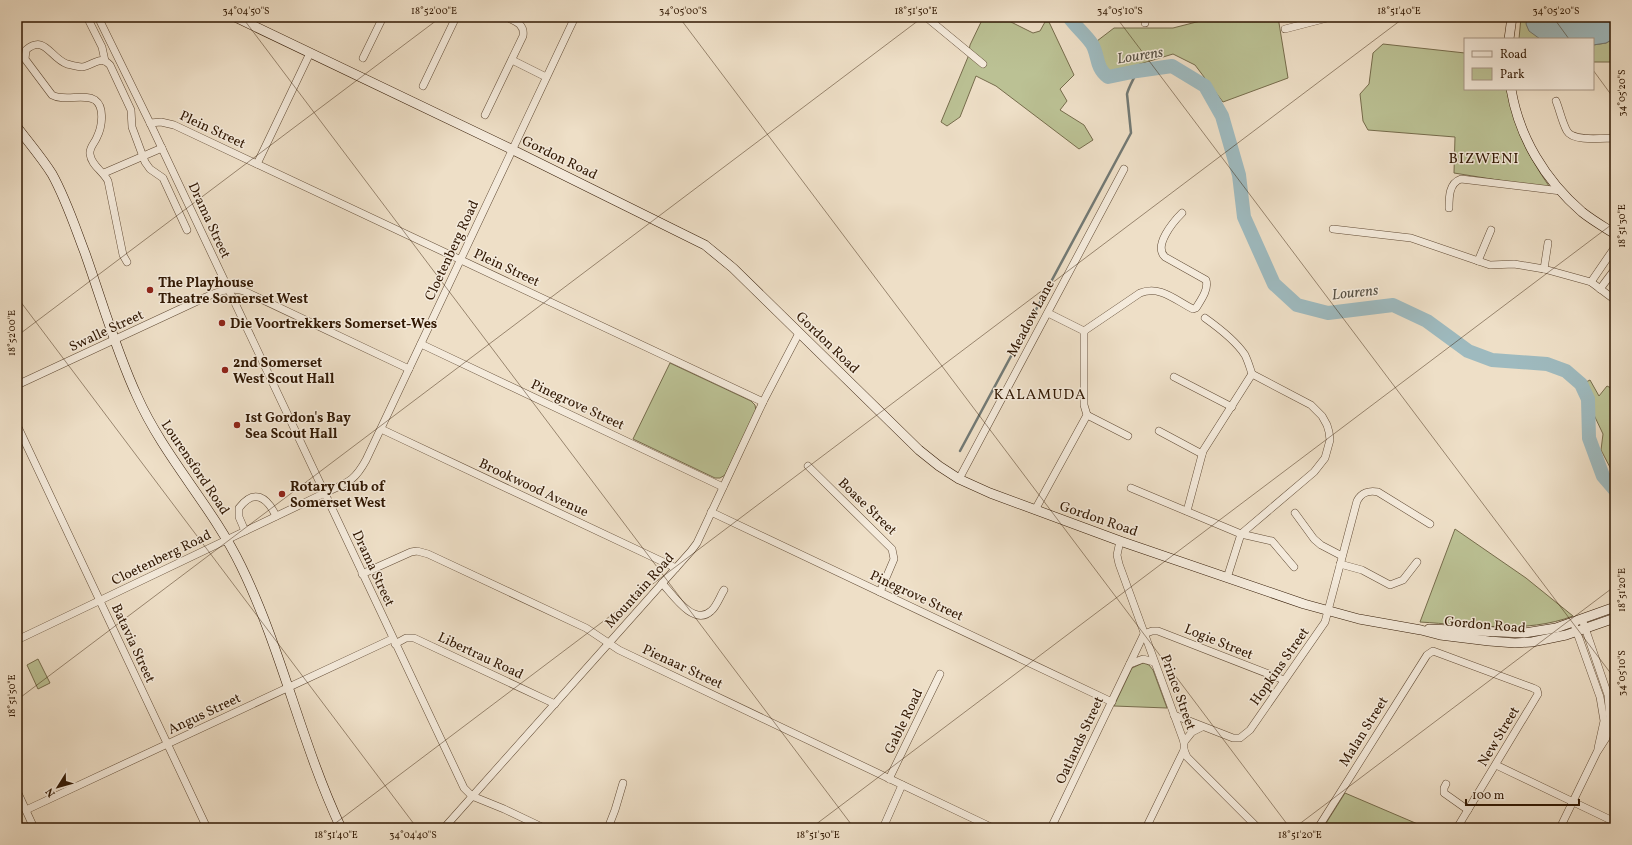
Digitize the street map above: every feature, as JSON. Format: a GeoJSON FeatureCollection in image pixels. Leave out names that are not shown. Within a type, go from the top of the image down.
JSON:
{"type":"FeatureCollection","features":[{"type":"Feature","properties":{"kind":"street","name":"Drama Street"},"geometry":{"type":"LineString","coordinates":[[98,17],[162,148],[464,788],[472,796],[544,828]]}},
{"type":"Feature","properties":{"kind":"street","name":"Gordon Road"},"geometry":{"type":"LineString","coordinates":[[237,17],[513,150],[705,246],[734,268],[919,450],[939,466],[959,479],[990,493],[1120,541],[1328,611],[1440,635],[1489,641],[1532,642],[1581,630],[1615,618]]}},
{"type":"Feature","properties":{"kind":"street"},"geometry":{"type":"LineString","coordinates":[[363,58],[383,17]]}},
{"type":"Feature","properties":{"kind":"street"},"geometry":{"type":"LineString","coordinates":[[423,86],[456,17]]}},
{"type":"Feature","properties":{"kind":"street"},"geometry":{"type":"LineString","coordinates":[[485,115],[523,36],[523,31],[519,23],[506,17]]}},
{"type":"Feature","properties":{"kind":"street","name":"Cloetenberg Road"},"geometry":{"type":"LineString","coordinates":[[17,640],[350,481],[356,476],[366,460],[381,429],[575,17]]}},
{"type":"Feature","properties":{"kind":"street"},"geometry":{"type":"LineString","coordinates":[[926,17],[983,64]]}},
{"type":"Feature","properties":{"kind":"street"},"geometry":{"type":"LineString","coordinates":[[1285,29],[1331,17]]}},
{"type":"Feature","properties":{"kind":"street"},"geometry":{"type":"LineString","coordinates":[[1509,38],[1512,17]]}},
{"type":"Feature","properties":{"kind":"street"},"geometry":{"type":"LineString","coordinates":[[88,19],[102,47],[105,61],[112,68],[131,110],[132,127],[143,156],[148,166],[163,178],[187,230]]}},
{"type":"Feature","properties":{"kind":"street"},"geometry":{"type":"LineString","coordinates":[[105,61],[98,60],[86,66],[78,67],[62,62],[42,45],[37,44],[32,45],[26,50],[24,56],[26,62],[52,95],[59,98],[90,98],[97,102],[102,120],[97,138],[89,152],[94,164],[104,173],[108,181],[123,255],[127,262]]}},
{"type":"Feature","properties":{"kind":"street"},"geometry":{"type":"LineString","coordinates":[[257,164],[310,53]]}},
{"type":"Feature","properties":{"kind":"street"},"geometry":{"type":"LineString","coordinates":[[512,60],[546,78]]}},
{"type":"Feature","properties":{"kind":"street"},"geometry":{"type":"LineString","coordinates":[[1511,90],[1514,108],[1526,139],[1542,168],[1561,191],[1583,213],[1615,234]]}},
{"type":"Feature","properties":{"kind":"street"},"geometry":{"type":"LineString","coordinates":[[1556,101],[1566,129],[1572,136],[1581,138],[1615,138]]}},
{"type":"Feature","properties":{"kind":"street","name":"Plein Street"},"geometry":{"type":"LineString","coordinates":[[150,123],[161,122],[174,125],[763,402]]}},
{"type":"Feature","properties":{"kind":"street","name":"Lourensford Road"},"geometry":{"type":"LineString","coordinates":[[17,127],[48,168],[62,194],[132,385],[150,422],[227,540],[244,574],[289,687],[318,774],[341,828]]}},
{"type":"Feature","properties":{"kind":"street"},"geometry":{"type":"LineString","coordinates":[[104,173],[162,148]]}},
{"type":"Feature","properties":{"kind":"street","name":"Meadow Lane"},"geometry":{"type":"LineString","coordinates":[[959,479],[1124,169]]}},
{"type":"Feature","properties":{"kind":"street"},"geometry":{"type":"LineString","coordinates":[[1448,208],[1452,187],[1457,180],[1461,179],[1561,191]]}},
{"type":"Feature","properties":{"kind":"street"},"geometry":{"type":"LineString","coordinates":[[1084,331],[1146,290],[1156,290],[1194,309],[1206,289],[1206,280],[1165,257],[1160,251],[1165,236],[1182,213]]}},
{"type":"Feature","properties":{"kind":"street"},"geometry":{"type":"LineString","coordinates":[[1333,229],[1411,238],[1478,262],[1495,266],[1514,264],[1544,269],[1590,282],[1615,300]]}},
{"type":"Feature","properties":{"kind":"street"},"geometry":{"type":"LineString","coordinates":[[1478,262],[1491,230]]}},
{"type":"Feature","properties":{"kind":"street"},"geometry":{"type":"LineString","coordinates":[[1544,269],[1548,243]]}},
{"type":"Feature","properties":{"kind":"street"},"geometry":{"type":"LineString","coordinates":[[1590,282],[1615,248]]}},
{"type":"Feature","properties":{"kind":"street"},"geometry":{"type":"LineString","coordinates":[[1600,289],[1615,269]]}},
{"type":"Feature","properties":{"kind":"street"},"geometry":{"type":"LineString","coordinates":[[228,289],[239,289],[244,291],[409,369]]}},
{"type":"Feature","properties":{"kind":"street","name":"Swalle Street"},"geometry":{"type":"LineString","coordinates":[[17,385],[206,297],[228,289]]}},
{"type":"Feature","properties":{"kind":"street"},"geometry":{"type":"LineString","coordinates":[[1048,313],[1084,331]]}},
{"type":"Feature","properties":{"kind":"street"},"geometry":{"type":"LineString","coordinates":[[1205,318],[1214,324],[1243,352],[1252,374],[1311,405],[1322,416],[1327,425],[1330,440],[1325,458],[1314,472],[1241,534],[1227,578]]}},
{"type":"Feature","properties":{"kind":"street"},"geometry":{"type":"LineString","coordinates":[[1035,510],[1086,415],[1084,405],[1084,331]]}},
{"type":"Feature","properties":{"kind":"street","name":"Mountain Road"},"geometry":{"type":"LineString","coordinates":[[444,828],[676,568],[696,543],[763,402],[799,333]]}},
{"type":"Feature","properties":{"kind":"street","name":"Pinegrove Street"},"geometry":{"type":"LineString","coordinates":[[421,344],[723,487]]}},
{"type":"Feature","properties":{"kind":"street"},"geometry":{"type":"LineString","coordinates":[[1186,511],[1202,454],[1252,374]]}},
{"type":"Feature","properties":{"kind":"street"},"geometry":{"type":"LineString","coordinates":[[1174,376],[1232,407]]}},
{"type":"Feature","properties":{"kind":"street"},"geometry":{"type":"LineString","coordinates":[[1086,415],[1128,436]]}},
{"type":"Feature","properties":{"kind":"street","name":"Batavia Street"},"geometry":{"type":"LineString","coordinates":[[17,425],[207,828]]}},
{"type":"Feature","properties":{"kind":"street","name":"Brookwood Avenue"},"geometry":{"type":"LineString","coordinates":[[381,429],[676,568]]}},
{"type":"Feature","properties":{"kind":"street"},"geometry":{"type":"LineString","coordinates":[[1159,431],[1202,454]]}},
{"type":"Feature","properties":{"kind":"street","name":"Boase Street"},"geometry":{"type":"LineString","coordinates":[[808,466],[892,549],[894,559],[880,592]]}},
{"type":"Feature","properties":{"kind":"street"},"geometry":{"type":"LineString","coordinates":[[1131,488],[1241,534],[1272,541],[1294,567]]}},
{"type":"Feature","properties":{"kind":"street","name":"Hopkins Street"},"geometry":{"type":"LineString","coordinates":[[1202,727],[1233,738],[1240,738],[1246,734],[1322,628],[1359,497],[1367,492],[1378,492],[1430,524]]}},
{"type":"Feature","properties":{"kind":"street"},"geometry":{"type":"LineString","coordinates":[[245,531],[241,525],[238,512],[241,506],[251,497],[258,496],[264,499],[276,516]]}},
{"type":"Feature","properties":{"kind":"street","name":"Pinegrove Street"},"geometry":{"type":"LineString","coordinates":[[711,512],[1112,702]]}},
{"type":"Feature","properties":{"kind":"street"},"geometry":{"type":"LineString","coordinates":[[1295,513],[1314,539],[1321,545],[1342,556]]}},
{"type":"Feature","properties":{"kind":"street","name":"Prince Street"},"geometry":{"type":"LineString","coordinates":[[1120,541],[1117,555],[1118,564],[1184,742],[1184,750],[1187,757],[1258,828]]}},
{"type":"Feature","properties":{"kind":"street","name":"Pienaar Street"},"geometry":{"type":"LineString","coordinates":[[362,574],[411,552],[422,552],[586,628],[619,650],[993,828]]}},
{"type":"Feature","properties":{"kind":"street"},"geometry":{"type":"LineString","coordinates":[[1340,564],[1362,570],[1390,585],[1403,580],[1417,562]]}},
{"type":"Feature","properties":{"kind":"street"},"geometry":{"type":"LineString","coordinates":[[662,583],[687,610],[696,615],[704,615],[710,612],[724,590]]}},
{"type":"Feature","properties":{"kind":"street","name":"Gordon Road"},"geometry":{"type":"LineString","coordinates":[[1421,630],[1442,629],[1524,633],[1550,629],[1578,621],[1615,607]]}},
{"type":"Feature","properties":{"kind":"street"},"geometry":{"type":"LineString","coordinates":[[1560,828],[1597,752],[1608,734],[1610,721],[1610,707],[1604,683],[1578,621]]}},
{"type":"Feature","properties":{"kind":"street","name":"Logie Street"},"geometry":{"type":"LineString","coordinates":[[1144,634],[1152,631],[1158,631],[1284,680]]}},
{"type":"Feature","properties":{"kind":"street","name":"Oatlands Street"},"geometry":{"type":"LineString","coordinates":[[1051,828],[1144,634]]}},
{"type":"Feature","properties":{"kind":"street","name":"Libertrau Road"},"geometry":{"type":"LineString","coordinates":[[394,641],[414,638],[555,704]]}},
{"type":"Feature","properties":{"kind":"street","name":"Angus Street"},"geometry":{"type":"LineString","coordinates":[[26,810],[289,687],[394,641]]}},
{"type":"Feature","properties":{"kind":"street","name":"Malan Street"},"geometry":{"type":"LineString","coordinates":[[1318,828],[1427,655],[1433,651],[1533,688],[1537,692],[1537,698]]}},
{"type":"Feature","properties":{"kind":"street"},"geometry":{"type":"LineString","coordinates":[[1130,664],[1143,659],[1154,662]]}},
{"type":"Feature","properties":{"kind":"street","name":"Gable Road"},"geometry":{"type":"LineString","coordinates":[[889,779],[940,674]]}},
{"type":"Feature","properties":{"kind":"street","name":"New Street"},"geometry":{"type":"LineString","coordinates":[[1457,828],[1537,698]]}},
{"type":"Feature","properties":{"kind":"street"},"geometry":{"type":"LineString","coordinates":[[1174,715],[1202,727]]}},
{"type":"Feature","properties":{"kind":"street"},"geometry":{"type":"LineString","coordinates":[[1184,742],[1192,732],[1202,727]]}},
{"type":"Feature","properties":{"kind":"street"},"geometry":{"type":"LineString","coordinates":[[1146,828],[1184,750]]}},
{"type":"Feature","properties":{"kind":"street"},"geometry":{"type":"LineString","coordinates":[[1496,765],[1615,822]]}},
{"type":"Feature","properties":{"kind":"street"},"geometry":{"type":"LineString","coordinates":[[608,828],[623,783]]}},
{"type":"Feature","properties":{"kind":"street"},"geometry":{"type":"LineString","coordinates":[[1446,784],[1443,791],[1446,796],[1468,810]]}},
{"type":"Feature","properties":{"kind":"street"},"geometry":{"type":"LineString","coordinates":[[883,828],[902,785]]}},
{"type":"Feature","properties":{"kind":"street"},"geometry":{"type":"LineString","coordinates":[[17,791],[34,828]]}},
{"type":"Feature","properties":{"kind":"green space"},"geometry":{"type":"Polygon","coordinates":[[[1216,17],[1278,17],[1288,78],[1223,102],[1195,65],[1173,54],[1117,71],[1108,72],[1100,56],[1097,41],[1114,28],[1173,28],[1216,17]]]}},
{"type":"Feature","properties":{"kind":"green space"},"geometry":{"type":"Polygon","coordinates":[[[1521,17],[1527,17],[1528,28],[1539,38],[1519,38],[1521,17]]]}},
{"type":"Feature","properties":{"kind":"green space"},"geometry":{"type":"Polygon","coordinates":[[[983,18],[1003,18],[1033,33],[1040,31],[1045,22],[1049,22],[1074,75],[1060,89],[1067,101],[1060,110],[1084,125],[1093,140],[1079,149],[996,86],[976,76],[960,117],[947,126],[941,122],[968,57],[970,45],[983,18]]]}},
{"type":"Feature","properties":{"kind":"green space"},"geometry":{"type":"Polygon","coordinates":[[[1615,38],[1615,62],[1594,62],[1594,45],[1606,43],[1615,38]]]}},
{"type":"Feature","properties":{"kind":"green space"},"geometry":{"type":"Polygon","coordinates":[[[1383,44],[1464,53],[1464,90],[1507,90],[1513,116],[1522,140],[1534,163],[1549,186],[1547,188],[1454,173],[1455,137],[1368,130],[1363,121],[1360,94],[1369,84],[1373,53],[1383,44]]]}},
{"type":"Feature","properties":{"kind":"green space"},"geometry":{"type":"Polygon","coordinates":[[[670,363],[751,401],[755,405],[756,411],[725,475],[720,478],[715,478],[633,439],[670,363]]]}},
{"type":"Feature","properties":{"kind":"green space"},"geometry":{"type":"Polygon","coordinates":[[[1590,380],[1599,396],[1607,386],[1615,390],[1615,477],[1601,450],[1603,434],[1594,415],[1591,399],[1582,384],[1590,380]]]}},
{"type":"Feature","properties":{"kind":"green space"},"geometry":{"type":"Polygon","coordinates":[[[1455,529],[1526,578],[1573,616],[1555,622],[1517,627],[1420,622],[1455,529]]]}},
{"type":"Feature","properties":{"kind":"green space"},"geometry":{"type":"Polygon","coordinates":[[[38,659],[50,683],[38,689],[27,665],[38,659]]]}},
{"type":"Feature","properties":{"kind":"green space"},"geometry":{"type":"Polygon","coordinates":[[[1143,663],[1149,665],[1153,670],[1167,708],[1114,706],[1132,668],[1143,663]]]}},
{"type":"Feature","properties":{"kind":"green space"},"geometry":{"type":"Polygon","coordinates":[[[1345,793],[1427,828],[1323,828],[1345,793]]]}},
{"type":"Feature","properties":{"kind":"water"},"geometry":{"type":"Polygon","coordinates":[[[1527,17],[1615,17],[1615,38],[1606,43],[1594,45],[1594,38],[1539,38],[1529,31],[1526,24],[1527,17]]]}},
{"type":"Feature","properties":{"kind":"waterway","name":"Lourens"},"geometry":{"type":"LineString","coordinates":[[1069,17],[1092,44],[1099,65],[1108,77],[1172,66],[1205,86],[1222,116],[1239,175],[1244,217],[1274,284],[1297,305],[1328,313],[1393,305],[1427,321],[1468,351],[1492,360],[1547,364],[1566,371],[1581,384],[1588,399],[1589,438],[1603,476],[1615,490]]}},
{"type":"Feature","properties":{"kind":"waterway"},"geometry":{"type":"LineString","coordinates":[[960,451],[1131,133],[1127,94],[1137,71]]}},
{"type":"Feature","properties":{"kind":"place","name":"The Playhouse Theatre Somerset West"},"geometry":{"type":"Point","coordinates":[150,290]}},
{"type":"Feature","properties":{"kind":"place","name":"Die Voortrekkers Somerset-Wes"},"geometry":{"type":"Point","coordinates":[222,323]}},
{"type":"Feature","properties":{"kind":"place","name":"2nd Somerset West Scout Hall"},"geometry":{"type":"Point","coordinates":[225,370]}},
{"type":"Feature","properties":{"kind":"place","name":"1st Gordon's Bay Sea Scout Hall"},"geometry":{"type":"Point","coordinates":[237,425]}},
{"type":"Feature","properties":{"kind":"place","name":"Rotary Club of Somerset West"},"geometry":{"type":"Point","coordinates":[282,494]}},
{"type":"Feature","properties":{"kind":"district","name":"BIZWENI"},"geometry":{"type":"Point","coordinates":[1484,158]}},
{"type":"Feature","properties":{"kind":"district","name":"KALAMUDA"},"geometry":{"type":"Point","coordinates":[1040,394]}}]}
